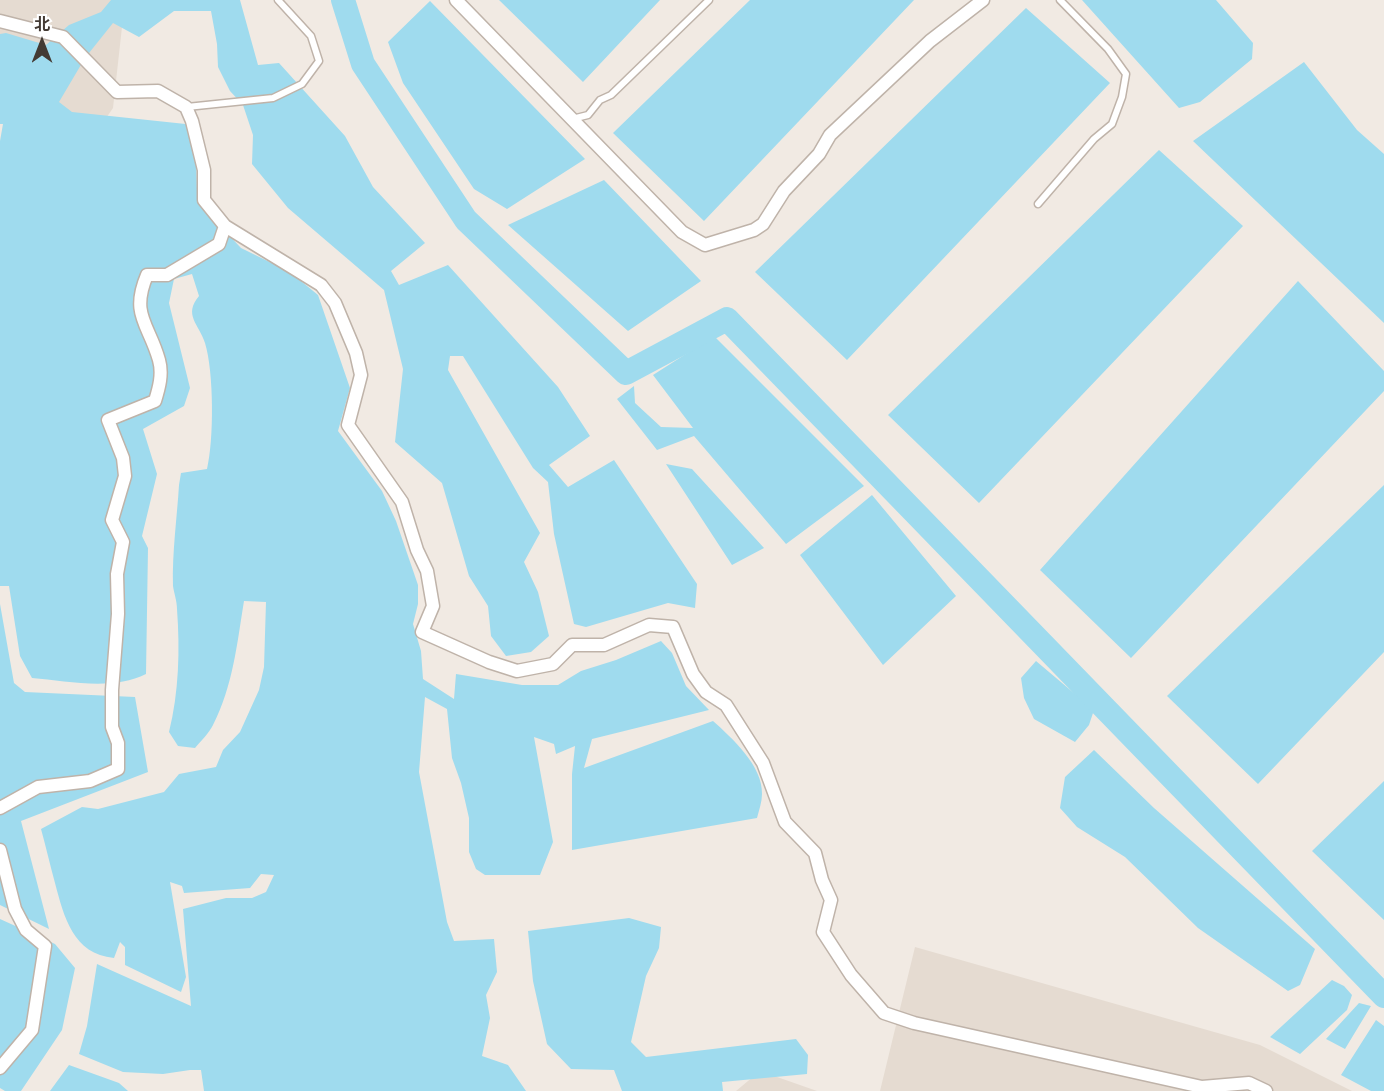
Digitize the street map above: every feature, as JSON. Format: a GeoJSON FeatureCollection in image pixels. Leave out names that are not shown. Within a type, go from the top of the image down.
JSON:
{"type":"FeatureCollection","features":[{"type":"Feature","properties":{"kind":"street"},"geometry":{"type":"LineString","coordinates":[[456,0],[682,232],[705,245],[754,230],[762,224],[784,191],[819,154],[830,135],[930,41],[982,0]]}},
{"type":"Feature","properties":{"kind":"street"},"geometry":{"type":"LineString","coordinates":[[0,21],[63,38],[117,92],[158,91],[186,107],[204,170],[204,201],[225,226],[321,285],[335,303],[356,353],[361,375],[348,425],[402,502],[426,571],[433,606],[422,632],[489,662],[517,671],[553,664],[572,645],[604,645],[649,625],[673,627],[693,674],[706,692],[726,705],[763,762],[785,822],[815,853],[822,880],[831,900],[823,932],[850,975],[884,1013],[914,1023],[1202,1087],[1249,1083],[1266,1091]]}},
{"type":"Feature","properties":{"kind":"street"},"geometry":{"type":"LineString","coordinates":[[0,808],[38,788],[90,781],[118,770],[118,743],[112,727],[112,690],[118,614],[117,574],[123,542],[112,520],[125,476],[123,458],[108,420],[155,401],[160,383],[160,361],[142,318],[140,291],[147,275],[167,275],[219,244],[225,226]]}},
{"type":"Feature","properties":{"kind":"street"},"geometry":{"type":"LineString","coordinates":[[0,850],[15,909],[26,930],[45,946],[32,1030],[0,1068]]}},
{"type":"Feature","properties":{"kind":"lane"},"geometry":{"type":"LineString","coordinates":[[186,107],[273,98],[302,84],[319,61],[311,36],[278,0]]}},
{"type":"Feature","properties":{"kind":"lane"},"geometry":{"type":"LineString","coordinates":[[572,119],[588,115],[600,100],[611,95],[709,0]]}},
{"type":"Feature","properties":{"kind":"lane"},"geometry":{"type":"LineString","coordinates":[[1038,204],[1094,139],[1112,124],[1122,97],[1126,74],[1108,49],[1060,0]]}},
{"type":"Feature","properties":{"kind":"shaded area"},"geometry":{"type":"Polygon","coordinates":[[[0,0],[125,0],[113,108],[100,127],[39,108],[0,70],[0,0]]]}},
{"type":"Feature","properties":{"kind":"shaded area"},"geometry":{"type":"Polygon","coordinates":[[[915,947],[1260,1045],[1352,1091],[880,1091],[915,947]]]}},
{"type":"Feature","properties":{"kind":"shaded area"},"geometry":{"type":"Polygon","coordinates":[[[760,1071],[817,1091],[736,1091],[760,1071]]]}},
{"type":"Feature","properties":{"kind":"water"},"geometry":{"type":"Polygon","coordinates":[[[111,0],[240,0],[258,65],[279,63],[345,136],[373,187],[425,243],[391,271],[399,285],[448,265],[558,387],[590,436],[549,465],[568,487],[614,460],[697,584],[695,608],[668,603],[586,627],[574,624],[554,534],[548,482],[533,468],[463,356],[450,356],[448,370],[540,533],[524,562],[538,592],[549,636],[531,652],[506,656],[491,636],[488,606],[469,576],[442,483],[395,442],[403,369],[384,290],[288,208],[252,164],[253,135],[243,105],[230,91],[218,67],[217,44],[211,11],[174,11],[139,37],[113,23],[85,58],[59,102],[72,112],[195,125],[197,189],[210,215],[241,248],[290,272],[318,295],[350,388],[338,431],[382,491],[396,521],[418,585],[418,604],[413,624],[421,651],[423,679],[454,699],[456,674],[522,685],[558,685],[581,671],[616,660],[661,641],[672,653],[686,686],[709,710],[592,739],[584,768],[713,721],[745,753],[757,773],[762,794],[757,818],[572,850],[572,774],[575,746],[556,754],[554,744],[534,737],[553,842],[540,875],[485,875],[476,869],[469,852],[469,818],[461,783],[452,758],[447,709],[425,697],[419,772],[447,922],[454,941],[494,939],[497,972],[486,995],[490,1018],[482,1056],[508,1065],[526,1091],[204,1091],[201,1070],[163,1074],[123,1072],[79,1054],[87,1026],[97,964],[191,1006],[183,909],[226,898],[252,898],[266,892],[274,875],[261,874],[250,888],[184,893],[182,886],[170,882],[186,977],[181,992],[125,965],[125,947],[120,942],[114,958],[100,955],[89,949],[72,932],[62,908],[41,829],[82,807],[98,809],[164,792],[179,774],[216,767],[223,750],[240,732],[259,690],[264,667],[266,602],[244,601],[233,665],[220,710],[211,728],[195,748],[178,746],[169,732],[178,671],[177,603],[173,574],[179,485],[181,473],[207,469],[212,424],[208,356],[205,343],[192,314],[194,303],[199,296],[192,274],[174,279],[169,303],[190,388],[184,406],[143,429],[157,474],[142,536],[148,548],[146,674],[105,684],[32,678],[20,656],[9,586],[0,586],[0,141],[3,124],[0,124],[0,34],[6,33],[46,45],[69,25],[101,12],[111,0]]]}},
{"type":"Feature","properties":{"kind":"water"},"geometry":{"type":"Polygon","coordinates":[[[499,0],[660,0],[583,82],[499,0]]]}},
{"type":"Feature","properties":{"kind":"water"},"geometry":{"type":"Polygon","coordinates":[[[750,0],[914,0],[704,221],[613,133],[750,0]]]}},
{"type":"Feature","properties":{"kind":"water"},"geometry":{"type":"Polygon","coordinates":[[[1082,0],[1216,0],[1253,43],[1252,59],[1200,102],[1179,108],[1082,0]]]}},
{"type":"Feature","properties":{"kind":"water"},"geometry":{"type":"Polygon","coordinates":[[[430,1],[585,159],[507,209],[474,189],[403,83],[388,42],[430,1]]]}},
{"type":"Feature","properties":{"kind":"water"},"geometry":{"type":"Polygon","coordinates":[[[1026,8],[1110,83],[847,360],[755,272],[1026,8]]]}},
{"type":"Feature","properties":{"kind":"water"},"geometry":{"type":"Polygon","coordinates":[[[1304,62],[1357,130],[1384,154],[1384,323],[1193,141],[1304,62]]]}},
{"type":"Feature","properties":{"kind":"water"},"geometry":{"type":"Polygon","coordinates":[[[1159,150],[1243,226],[979,503],[888,415],[1159,150]]]}},
{"type":"Feature","properties":{"kind":"water"},"geometry":{"type":"Polygon","coordinates":[[[604,180],[701,281],[628,331],[508,225],[604,180]]]}},
{"type":"Feature","properties":{"kind":"water"},"geometry":{"type":"Polygon","coordinates":[[[1298,281],[1384,371],[1384,391],[1131,658],[1040,570],[1298,281]]]}},
{"type":"Feature","properties":{"kind":"water"},"geometry":{"type":"Polygon","coordinates":[[[714,336],[864,486],[786,544],[694,436],[657,450],[617,399],[634,386],[635,403],[661,427],[693,428],[653,375],[714,336]]]}},
{"type":"Feature","properties":{"kind":"water"},"geometry":{"type":"Polygon","coordinates":[[[666,464],[692,469],[764,548],[732,565],[666,464]]]}},
{"type":"Feature","properties":{"kind":"water"},"geometry":{"type":"Polygon","coordinates":[[[1384,485],[1384,652],[1258,784],[1167,696],[1384,485]]]}},
{"type":"Feature","properties":{"kind":"water"},"geometry":{"type":"Polygon","coordinates":[[[872,495],[956,596],[883,665],[800,555],[872,495]]]}},
{"type":"Feature","properties":{"kind":"water"},"geometry":{"type":"Polygon","coordinates":[[[0,604],[14,683],[25,692],[135,697],[148,772],[21,821],[49,929],[0,905],[0,604]]]}},
{"type":"Feature","properties":{"kind":"water"},"geometry":{"type":"Polygon","coordinates":[[[1036,661],[1094,710],[1089,725],[1075,742],[1034,719],[1024,698],[1021,678],[1036,661]]]}},
{"type":"Feature","properties":{"kind":"water"},"geometry":{"type":"Polygon","coordinates":[[[1094,750],[1154,808],[1315,949],[1300,985],[1288,991],[1198,928],[1125,857],[1077,827],[1060,808],[1065,777],[1094,750]]]}},
{"type":"Feature","properties":{"kind":"water"},"geometry":{"type":"Polygon","coordinates":[[[1384,781],[1384,920],[1312,851],[1384,781]]]}},
{"type":"Feature","properties":{"kind":"water"},"geometry":{"type":"Polygon","coordinates":[[[629,918],[661,927],[659,948],[646,976],[631,1042],[646,1057],[796,1039],[808,1055],[807,1074],[722,1082],[723,1091],[622,1091],[614,1070],[571,1069],[547,1044],[533,981],[528,931],[629,918]]]}},
{"type":"Feature","properties":{"kind":"water"},"geometry":{"type":"Polygon","coordinates":[[[0,919],[55,944],[75,968],[62,1030],[21,1091],[5,1091],[0,1088],[0,919]]]}},
{"type":"Feature","properties":{"kind":"water"},"geometry":{"type":"Polygon","coordinates":[[[1332,980],[1344,986],[1352,995],[1347,1010],[1300,1054],[1270,1037],[1332,980]]]}},
{"type":"Feature","properties":{"kind":"water"},"geometry":{"type":"Polygon","coordinates":[[[1359,1003],[1371,1006],[1345,1049],[1326,1039],[1359,1003]]]}},
{"type":"Feature","properties":{"kind":"water"},"geometry":{"type":"Polygon","coordinates":[[[1376,1020],[1384,1026],[1384,1091],[1371,1091],[1341,1075],[1376,1020]]]}},
{"type":"Feature","properties":{"kind":"water"},"geometry":{"type":"Polygon","coordinates":[[[69,1065],[119,1083],[128,1091],[50,1091],[69,1065]]]}},
{"type":"Feature","properties":{"kind":"waterway"},"geometry":{"type":"LineString","coordinates":[[343,0],[363,64],[466,220],[626,373],[727,319],[1384,996]]}}]}
